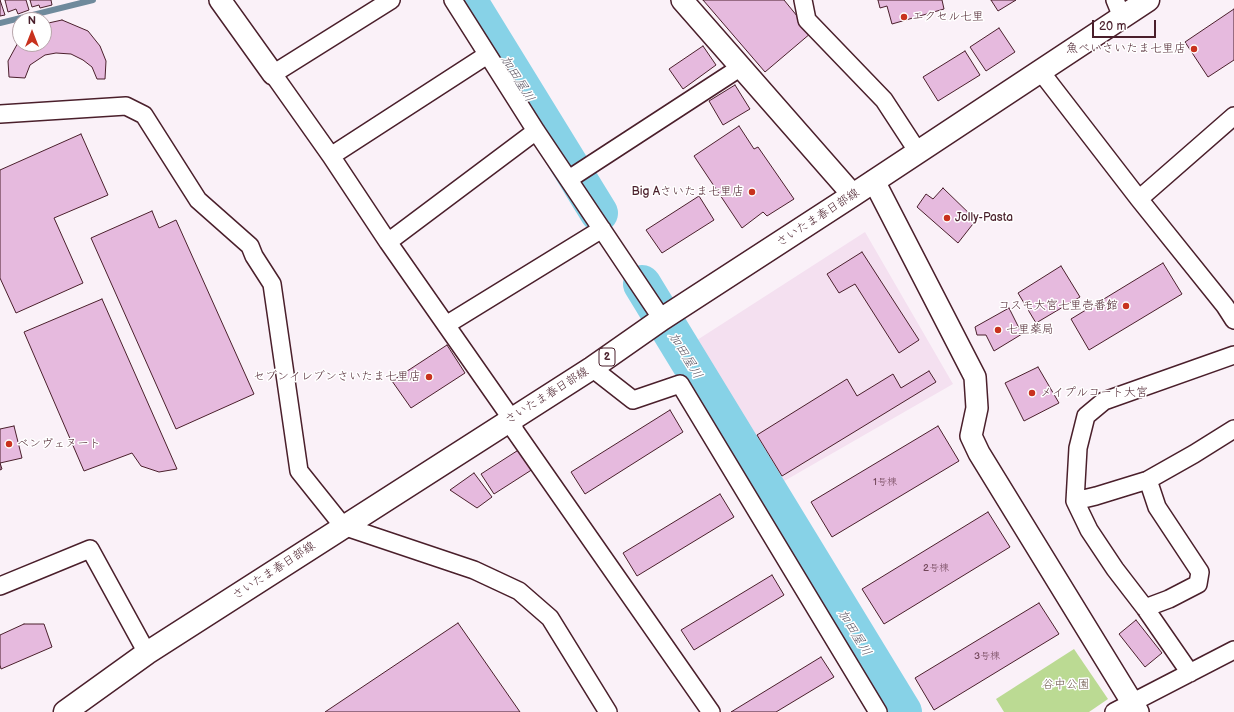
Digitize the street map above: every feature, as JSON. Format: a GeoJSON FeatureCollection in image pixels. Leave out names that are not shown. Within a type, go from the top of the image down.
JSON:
{"type":"FeatureCollection","features":[{"type":"Feature","properties":{"kind":"main road","name":"さいたま春日部線"},"geometry":{"type":"LineString","coordinates":[[65,712],[147,653],[511,418],[592,368],[662,319],[1041,72],[1118,9],[1148,0]]}},
{"type":"Feature","properties":{"kind":"street"},"geometry":{"type":"LineString","coordinates":[[220,0],[331,156],[388,242],[511,418],[515,431],[711,712]]}},
{"type":"Feature","properties":{"kind":"street"},"geometry":{"type":"LineString","coordinates":[[273,74],[391,0]]}},
{"type":"Feature","properties":{"kind":"street"},"geometry":{"type":"LineString","coordinates":[[453,0],[536,131],[662,319]]}},
{"type":"Feature","properties":{"kind":"street"},"geometry":{"type":"LineString","coordinates":[[682,0],[853,195]]}},
{"type":"Feature","properties":{"kind":"street"},"geometry":{"type":"LineString","coordinates":[[803,0],[807,20],[884,100],[918,152]]}},
{"type":"Feature","properties":{"kind":"street"},"geometry":{"type":"LineString","coordinates":[[331,156],[487,54]]}},
{"type":"Feature","properties":{"kind":"street"},"geometry":{"type":"LineString","coordinates":[[569,179],[741,67]]}},
{"type":"Feature","properties":{"kind":"street"},"geometry":{"type":"LineString","coordinates":[[1041,72],[1139,199],[1225,306],[1234,320]]}},
{"type":"Feature","properties":{"kind":"street"},"geometry":{"type":"LineString","coordinates":[[0,114],[126,106],[144,115],[198,200],[250,246],[254,256],[272,284],[300,470],[343,526],[474,570],[519,591],[550,618],[608,712]]}},
{"type":"Feature","properties":{"kind":"street"},"geometry":{"type":"LineString","coordinates":[[1139,199],[1234,116]]}},
{"type":"Feature","properties":{"kind":"street"},"geometry":{"type":"LineString","coordinates":[[388,242],[536,131]]}},
{"type":"Feature","properties":{"kind":"street"},"geometry":{"type":"LineString","coordinates":[[874,182],[975,377],[977,408],[971,436],[979,454],[1135,707]]}},
{"type":"Feature","properties":{"kind":"street"},"geometry":{"type":"LineString","coordinates":[[446,326],[602,230]]}},
{"type":"Feature","properties":{"kind":"street"},"geometry":{"type":"LineString","coordinates":[[1190,673],[1145,608],[1115,569],[1089,530],[1075,501],[1078,448],[1086,416],[1104,401],[1234,355]]}},
{"type":"Feature","properties":{"kind":"street"},"geometry":{"type":"LineString","coordinates":[[592,368],[633,400],[680,384],[878,712]]}},
{"type":"Feature","properties":{"kind":"street"},"geometry":{"type":"LineString","coordinates":[[1075,501],[1148,480],[1234,429]]}},
{"type":"Feature","properties":{"kind":"street"},"geometry":{"type":"LineString","coordinates":[[1145,608],[1169,599],[1198,584],[1200,572],[1157,507],[1148,480]]}},
{"type":"Feature","properties":{"kind":"street"},"geometry":{"type":"LineString","coordinates":[[0,586],[90,550],[147,653]]}},
{"type":"Feature","properties":{"kind":"street"},"geometry":{"type":"LineString","coordinates":[[1114,712],[1135,707],[1190,673],[1234,650]]}},
{"type":"Feature","properties":{"kind":"shaded area"},"geometry":{"type":"Polygon","coordinates":[[[865,232],[953,384],[779,484],[694,342],[865,232]]]}},
{"type":"Feature","properties":{"kind":"green space","name":"谷中公園"},"geometry":{"type":"Polygon","coordinates":[[[1074,649],[1108,699],[1089,712],[1004,712],[996,699],[1074,649]]]}},
{"type":"Feature","properties":{"kind":"building"},"geometry":{"type":"Polygon","coordinates":[[[0,0],[5,15],[0,16],[0,0]]]}},
{"type":"Feature","properties":{"kind":"building"},"geometry":{"type":"Polygon","coordinates":[[[5,0],[26,0],[29,10],[17,12],[16,9],[8,12],[5,0]]]}},
{"type":"Feature","properties":{"kind":"building"},"geometry":{"type":"Polygon","coordinates":[[[30,0],[51,0],[52,5],[40,8],[39,5],[32,7],[30,0]]]}},
{"type":"Feature","properties":{"kind":"building"},"geometry":{"type":"Polygon","coordinates":[[[703,0],[784,0],[811,33],[765,72],[703,0]]]}},
{"type":"Feature","properties":{"kind":"building","name":"エクセル七里"},"geometry":{"type":"Polygon","coordinates":[[[878,0],[942,0],[944,9],[892,24],[887,6],[880,8],[878,0]]]}},
{"type":"Feature","properties":{"kind":"building"},"geometry":{"type":"Polygon","coordinates":[[[991,0],[1016,0],[998,11],[991,0]]]}},
{"type":"Feature","properties":{"kind":"building"},"geometry":{"type":"Polygon","coordinates":[[[1234,9],[1234,60],[1208,77],[1185,42],[1234,9]]]}},
{"type":"Feature","properties":{"kind":"building"},"geometry":{"type":"Polygon","coordinates":[[[62,20],[88,31],[100,46],[106,61],[105,79],[97,79],[92,67],[83,60],[71,54],[56,53],[45,55],[30,65],[25,78],[9,77],[8,61],[13,52],[52,52],[52,22],[62,20]]]}},
{"type":"Feature","properties":{"kind":"building"},"geometry":{"type":"Polygon","coordinates":[[[999,28],[1015,52],[986,71],[970,47],[999,28]]]}},
{"type":"Feature","properties":{"kind":"building"},"geometry":{"type":"Polygon","coordinates":[[[703,46],[716,65],[683,89],[669,69],[703,46]]]}},
{"type":"Feature","properties":{"kind":"building"},"geometry":{"type":"Polygon","coordinates":[[[965,51],[980,75],[938,101],[923,77],[965,51]]]}},
{"type":"Feature","properties":{"kind":"building"},"geometry":{"type":"Polygon","coordinates":[[[735,85],[750,109],[723,125],[709,101],[735,85]]]}},
{"type":"Feature","properties":{"kind":"building"},"geometry":{"type":"Polygon","coordinates":[[[739,126],[754,149],[758,147],[794,199],[767,216],[763,212],[742,228],[694,156],[739,126]]]}},
{"type":"Feature","properties":{"kind":"building"},"geometry":{"type":"Polygon","coordinates":[[[81,134],[108,195],[54,218],[83,283],[16,313],[0,278],[0,170],[81,134]]]}},
{"type":"Feature","properties":{"kind":"building"},"geometry":{"type":"Polygon","coordinates":[[[943,188],[976,220],[958,243],[917,207],[926,194],[933,199],[943,188]]]}},
{"type":"Feature","properties":{"kind":"building"},"geometry":{"type":"Polygon","coordinates":[[[699,196],[714,220],[662,253],[646,230],[699,196]]]}},
{"type":"Feature","properties":{"kind":"building"},"geometry":{"type":"Polygon","coordinates":[[[152,211],[159,228],[176,220],[254,394],[176,429],[91,238],[152,211]]]}},
{"type":"Feature","properties":{"kind":"building"},"geometry":{"type":"Polygon","coordinates":[[[862,252],[919,340],[899,353],[855,284],[839,293],[827,274],[862,252]]]}},
{"type":"Feature","properties":{"kind":"building","name":"コスモ大宮七里壱番館"},"geometry":{"type":"Polygon","coordinates":[[[1163,263],[1182,294],[1089,350],[1071,319],[1163,263]]]}},
{"type":"Feature","properties":{"kind":"building"},"geometry":{"type":"Polygon","coordinates":[[[1061,266],[1080,297],[1036,323],[1018,293],[1061,266]]]}},
{"type":"Feature","properties":{"kind":"building"},"geometry":{"type":"Polygon","coordinates":[[[102,299],[177,469],[159,472],[141,466],[132,453],[84,471],[24,332],[102,299]]]}},
{"type":"Feature","properties":{"kind":"building","name":"七里薬局"},"geometry":{"type":"Polygon","coordinates":[[[1009,308],[1022,334],[994,351],[986,335],[977,335],[975,327],[1009,308]]]}},
{"type":"Feature","properties":{"kind":"building","name":"セブンイレブンさいたま七里店"},"geometry":{"type":"Polygon","coordinates":[[[447,345],[465,373],[411,408],[392,381],[447,345]]]}},
{"type":"Feature","properties":{"kind":"building","name":"メイプルコート大宮"},"geometry":{"type":"Polygon","coordinates":[[[1038,367],[1059,403],[1024,421],[1005,383],[1038,367]]]}},
{"type":"Feature","properties":{"kind":"building"},"geometry":{"type":"Polygon","coordinates":[[[929,371],[936,382],[782,476],[757,435],[847,379],[857,396],[893,374],[901,388],[929,371]]]}},
{"type":"Feature","properties":{"kind":"building"},"geometry":{"type":"Polygon","coordinates":[[[670,410],[683,432],[585,494],[571,472],[670,410]]]}},
{"type":"Feature","properties":{"kind":"building","name":"ベンヴェヌート"},"geometry":{"type":"Polygon","coordinates":[[[14,426],[22,458],[0,463],[0,429],[14,426]]]}},
{"type":"Feature","properties":{"kind":"building"},"geometry":{"type":"Polygon","coordinates":[[[938,426],[959,461],[832,537],[811,502],[938,426]]]}},
{"type":"Feature","properties":{"kind":"building"},"geometry":{"type":"Polygon","coordinates":[[[520,449],[533,469],[494,494],[481,474],[520,449]]]}},
{"type":"Feature","properties":{"kind":"building"},"geometry":{"type":"Polygon","coordinates":[[[474,473],[492,497],[477,508],[450,490],[474,473]]]}},
{"type":"Feature","properties":{"kind":"building"},"geometry":{"type":"Polygon","coordinates":[[[720,494],[734,517],[637,576],[623,553],[720,494]]]}},
{"type":"Feature","properties":{"kind":"building"},"geometry":{"type":"Polygon","coordinates":[[[988,512],[1010,547],[884,624],[862,589],[988,512]]]}},
{"type":"Feature","properties":{"kind":"building"},"geometry":{"type":"Polygon","coordinates":[[[772,575],[784,595],[694,650],[681,630],[772,575]]]}},
{"type":"Feature","properties":{"kind":"building"},"geometry":{"type":"Polygon","coordinates":[[[1039,603],[1059,634],[934,710],[915,678],[1039,603]]]}},
{"type":"Feature","properties":{"kind":"building"},"geometry":{"type":"Polygon","coordinates":[[[1136,620],[1162,653],[1145,667],[1119,634],[1136,620]]]}},
{"type":"Feature","properties":{"kind":"building"},"geometry":{"type":"Polygon","coordinates":[[[458,623],[520,712],[325,712],[458,623]]]}},
{"type":"Feature","properties":{"kind":"building"},"geometry":{"type":"Polygon","coordinates":[[[24,624],[44,624],[52,647],[1,669],[0,635],[24,624]]]}},
{"type":"Feature","properties":{"kind":"building"},"geometry":{"type":"Polygon","coordinates":[[[821,657],[834,677],[776,712],[731,712],[821,657]]]}},
{"type":"Feature","properties":{"kind":"waterway"},"geometry":{"type":"LineString","coordinates":[[0,23],[93,0]]}},
{"type":"Feature","properties":{"kind":"waterway","name":"加田屋川"},"geometry":{"type":"LineString","coordinates":[[468,0],[599,213]]}},
{"type":"Feature","properties":{"kind":"waterway","name":"加田屋川"},"geometry":{"type":"LineString","coordinates":[[642,284],[903,712]]}},
{"type":"Feature","properties":{"kind":"place","name":"エクセル七里"},"geometry":{"type":"Point","coordinates":[904,17]}},
{"type":"Feature","properties":{"kind":"place","name":"魚べいさいたま七里店"},"geometry":{"type":"Point","coordinates":[1194,49]}},
{"type":"Feature","properties":{"kind":"place","name":"Big Aさいたま七里店"},"geometry":{"type":"Point","coordinates":[752,192]}},
{"type":"Feature","properties":{"kind":"place","name":"Jolly-Pasta"},"geometry":{"type":"Point","coordinates":[947,218]}},
{"type":"Feature","properties":{"kind":"place","name":"コスモ大宮七里壱番館"},"geometry":{"type":"Point","coordinates":[1126,306]}},
{"type":"Feature","properties":{"kind":"place","name":"七里薬局"},"geometry":{"type":"Point","coordinates":[998,330]}},
{"type":"Feature","properties":{"kind":"place","name":"セブンイレブンさいたま七里店"},"geometry":{"type":"Point","coordinates":[429,377]}},
{"type":"Feature","properties":{"kind":"place","name":"メイプルコート大宮"},"geometry":{"type":"Point","coordinates":[1032,393]}},
{"type":"Feature","properties":{"kind":"place","name":"ベンヴェヌート"},"geometry":{"type":"Point","coordinates":[9,444]}}]}
